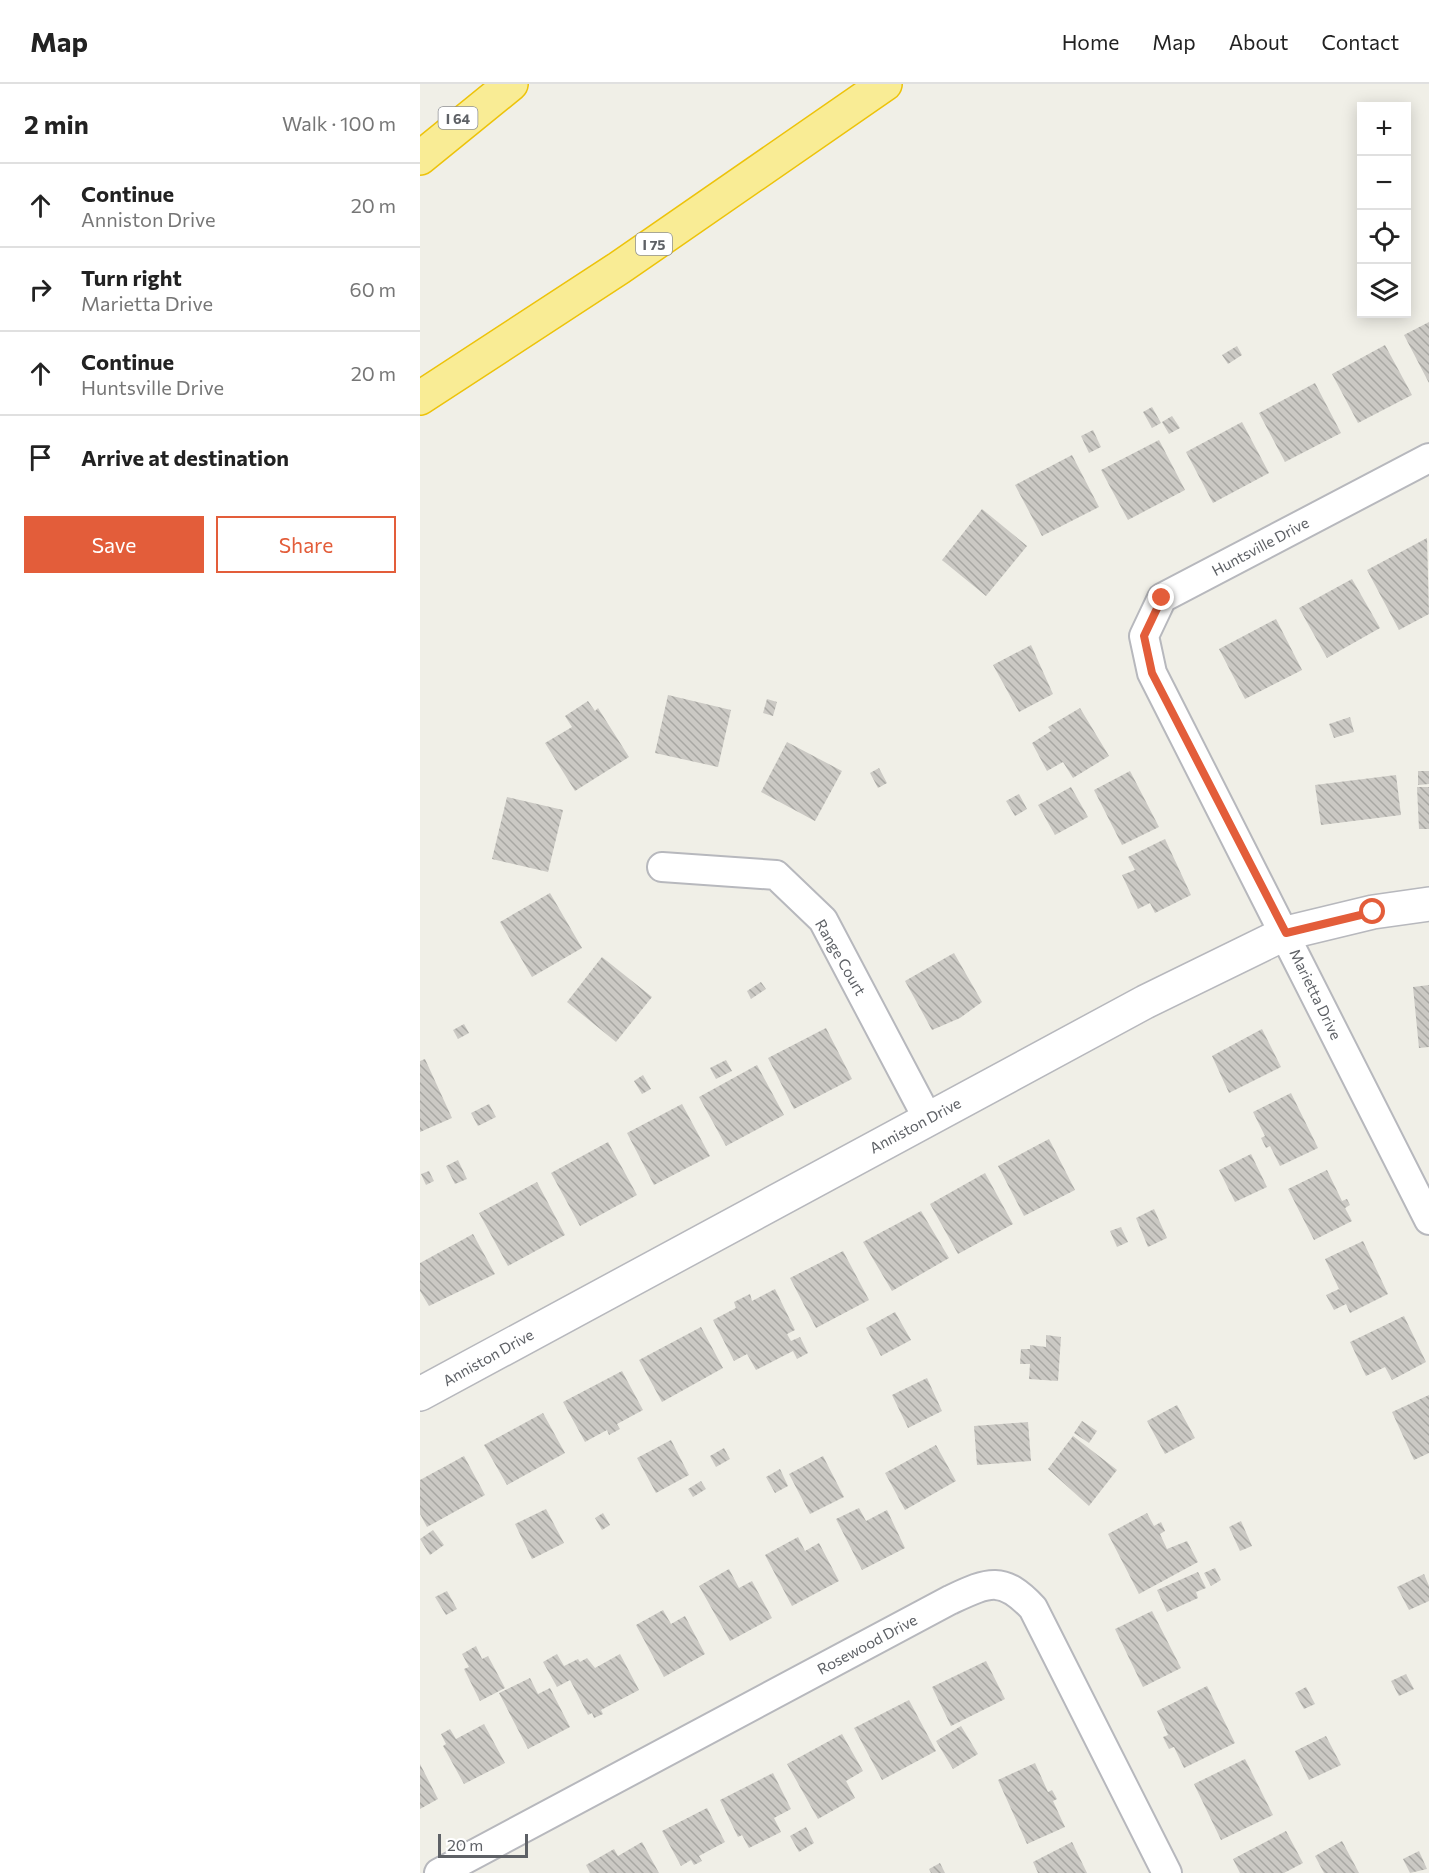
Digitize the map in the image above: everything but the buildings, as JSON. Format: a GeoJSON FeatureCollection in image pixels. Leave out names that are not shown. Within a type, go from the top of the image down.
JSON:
{"type":"FeatureCollection","features":[{"type":"Feature","properties":{"kind":"highway","name":"I 64"},"geometry":{"type":"LineString","coordinates":[[420,152],[495,84]]}},
{"type":"Feature","properties":{"kind":"highway"},"geometry":{"type":"LineString","coordinates":[[420,158],[511,84]]}},
{"type":"Feature","properties":{"kind":"highway"},"geometry":{"type":"LineString","coordinates":[[420,397],[855,84]]}},
{"type":"Feature","properties":{"kind":"highway","name":"I 75"},"geometry":{"type":"LineString","coordinates":[[420,397],[620,268],[885,84]]}},
{"type":"Feature","properties":{"kind":"street","name":"Huntsville Drive"},"geometry":{"type":"LineString","coordinates":[[1152,673],[1144,636],[1162,598],[1429,458]]}},
{"type":"Feature","properties":{"kind":"street","name":"Marietta Drive"},"geometry":{"type":"LineString","coordinates":[[1152,673],[1286,933],[1429,1220]]}},
{"type":"Feature","properties":{"kind":"street","name":"Range Court"},"geometry":{"type":"LineString","coordinates":[[662,867],[776,875],[823,920],[928,1119]]}},
{"type":"Feature","properties":{"kind":"street","name":"Anniston Drive"},"geometry":{"type":"LineString","coordinates":[[422,1390],[1145,1002],[1286,933],[1373,912],[1429,904]]}},
{"type":"Feature","properties":{"kind":"street","name":"Rosewood Drive"},"geometry":{"type":"LineString","coordinates":[[439,1873],[950,1600],[973,1589],[993,1585],[1006,1585],[1016,1589],[1033,1608],[1167,1873]]}},
{"type":"Feature","properties":{"kind":"route"},"geometry":{"type":"LineString","coordinates":[[1162,598],[1144,636],[1152,673],[1286,933],[1373,912]]}}]}
